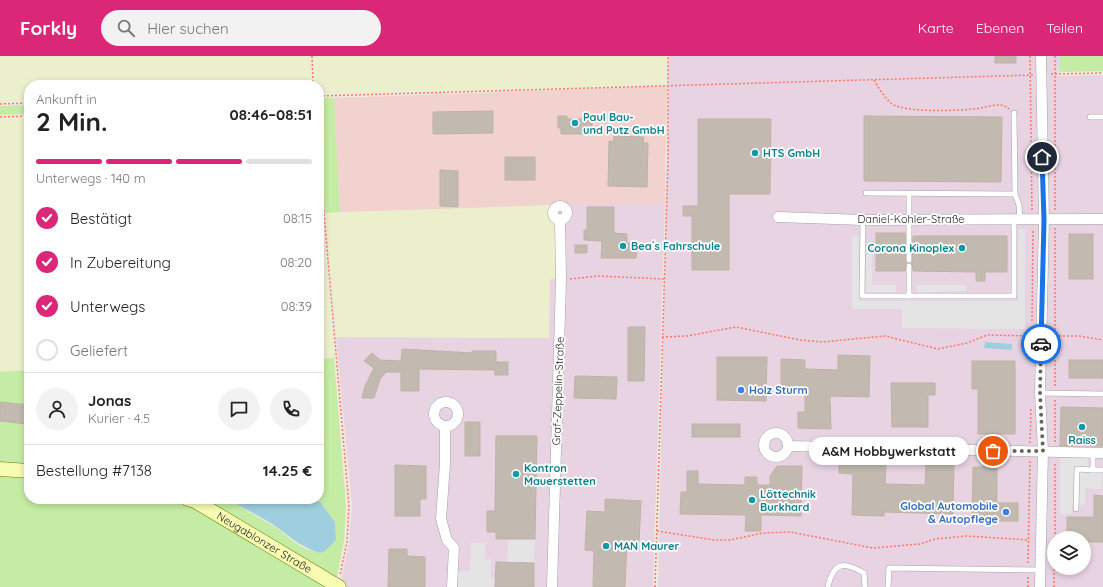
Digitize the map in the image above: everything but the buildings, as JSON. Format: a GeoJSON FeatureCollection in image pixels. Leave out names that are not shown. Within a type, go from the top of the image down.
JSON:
{"type":"FeatureCollection","features":[{"type":"Feature","properties":{"kind":"street"},"geometry":{"type":"LineString","coordinates":[[1040,587],[1043,451],[1036,336],[1044,220],[1041,56]]}},
{"type":"Feature","properties":{"kind":"street","name":"Daniel-Kohler-Straße"},"geometry":{"type":"LineString","coordinates":[[778,217],[863,220],[1103,219]]}},
{"type":"Feature","properties":{"kind":"street","name":"Graf-Zeppelin-Straße"},"geometry":{"type":"LineString","coordinates":[[552,587],[561,280],[560,219]]}},
{"type":"Feature","properties":{"kind":"street"},"geometry":{"type":"LineString","coordinates":[[445,426],[445,464],[441,519],[447,540],[454,548],[452,587]]}},
{"type":"Feature","properties":{"kind":"street"},"geometry":{"type":"LineString","coordinates":[[788,446],[1098,453]]}},
{"type":"Feature","properties":{"kind":"street"},"geometry":{"type":"LineString","coordinates":[[0,469],[24,471]]}},
{"type":"Feature","properties":{"kind":"street","name":"Neugablonzer Straße"},"geometry":{"type":"LineString","coordinates":[[200,504],[338,587]]}},
{"type":"Feature","properties":{"kind":"lane"},"geometry":{"type":"LineString","coordinates":[[863,220],[862,296],[1014,296],[1018,206],[1015,194],[1014,113]]}},
{"type":"Feature","properties":{"kind":"lane"},"geometry":{"type":"LineString","coordinates":[[1090,117],[1103,117]]}},
{"type":"Feature","properties":{"kind":"lane"},"geometry":{"type":"LineString","coordinates":[[866,193],[1015,194]]}},
{"type":"Feature","properties":{"kind":"lane"},"geometry":{"type":"LineString","coordinates":[[909,194],[909,260]]}},
{"type":"Feature","properties":{"kind":"lane"},"geometry":{"type":"LineString","coordinates":[[909,266],[909,296]]}},
{"type":"Feature","properties":{"kind":"lane"},"geometry":{"type":"LineString","coordinates":[[1040,393],[1103,394]]}},
{"type":"Feature","properties":{"kind":"lane"},"geometry":{"type":"LineString","coordinates":[[1093,470],[1098,453]]}},
{"type":"Feature","properties":{"kind":"lane"},"geometry":{"type":"LineString","coordinates":[[1076,509],[1077,469],[1103,470]]}},
{"type":"Feature","properties":{"kind":"lane"},"geometry":{"type":"LineString","coordinates":[[828,586],[831,572],[840,566],[852,566],[864,573],[865,587]]}},
{"type":"Feature","properties":{"kind":"lane"},"geometry":{"type":"LineString","coordinates":[[888,587],[889,568],[1041,570]]}},
{"type":"Feature","properties":{"kind":"path"},"geometry":{"type":"LineString","coordinates":[[312,56],[313,80]]}},
{"type":"Feature","properties":{"kind":"path"},"geometry":{"type":"LineString","coordinates":[[655,587],[664,279],[668,56]]}},
{"type":"Feature","properties":{"kind":"path"},"geometry":{"type":"LineString","coordinates":[[1030,56],[1033,220],[1032,321]]}},
{"type":"Feature","properties":{"kind":"path"},"geometry":{"type":"LineString","coordinates":[[1055,56],[1055,531]]}},
{"type":"Feature","properties":{"kind":"path"},"geometry":{"type":"LineString","coordinates":[[324,96],[1103,73]]}},
{"type":"Feature","properties":{"kind":"path"},"geometry":{"type":"LineString","coordinates":[[874,80],[882,95],[894,105],[915,110],[954,110],[999,104],[1006,106],[1014,113]]}},
{"type":"Feature","properties":{"kind":"path"},"geometry":{"type":"LineString","coordinates":[[0,104],[24,103]]}},
{"type":"Feature","properties":{"kind":"path"},"geometry":{"type":"LineString","coordinates":[[0,117],[24,116]]}},
{"type":"Feature","properties":{"kind":"path"},"geometry":{"type":"LineString","coordinates":[[324,213],[349,506],[347,542],[338,587]]}},
{"type":"Feature","properties":{"kind":"path"},"geometry":{"type":"LineString","coordinates":[[561,280],[598,276],[664,279]]}},
{"type":"Feature","properties":{"kind":"path"},"geometry":{"type":"LineString","coordinates":[[662,337],[687,336],[736,327],[800,340],[822,342],[884,336],[938,349],[967,343],[987,335],[1079,336],[1103,340]]}},
{"type":"Feature","properties":{"kind":"path"},"geometry":{"type":"LineString","coordinates":[[1031,329],[1036,336]]}},
{"type":"Feature","properties":{"kind":"path"},"geometry":{"type":"LineString","coordinates":[[1028,587],[1031,405]]}},
{"type":"Feature","properties":{"kind":"path"},"geometry":{"type":"LineString","coordinates":[[657,531],[714,540],[730,540],[763,533],[790,532],[873,548],[920,544],[935,539],[966,536],[1029,540]]}},
{"type":"Feature","properties":{"kind":"path"},"geometry":{"type":"LineString","coordinates":[[1054,575],[1054,587]]}},
{"type":"Feature","properties":{"kind":"shaded area"},"geometry":{"type":"Polygon","coordinates":[[[669,56],[1059,56],[1058,76],[1103,75],[1103,587],[658,587],[669,56]]]}},
{"type":"Feature","properties":{"kind":"shaded area"},"geometry":{"type":"Polygon","coordinates":[[[667,86],[665,203],[340,212],[334,98],[667,86]]]}},
{"type":"Feature","properties":{"kind":"shaded area"},"geometry":{"type":"Polygon","coordinates":[[[665,203],[653,587],[347,587],[340,584],[349,543],[352,507],[336,337],[548,338],[549,205],[665,203]]]}},
{"type":"Feature","properties":{"kind":"shaded area"},"geometry":{"type":"Polygon","coordinates":[[[1019,229],[1025,229],[1025,329],[902,328],[902,309],[852,309],[852,236],[859,236],[859,301],[1018,301],[1019,229]]]}},
{"type":"Feature","properties":{"kind":"shaded area"},"geometry":{"type":"Polygon","coordinates":[[[866,249],[872,249],[872,285],[896,285],[896,292],[866,292],[866,249]]]}},
{"type":"Feature","properties":{"kind":"shaded area"},"geometry":{"type":"Polygon","coordinates":[[[917,285],[966,285],[966,291],[917,292],[917,285]]]}},
{"type":"Feature","properties":{"kind":"shaded area"},"geometry":{"type":"Polygon","coordinates":[[[1060,456],[1088,456],[1088,472],[1102,473],[1101,489],[1085,488],[1085,505],[1072,504],[1072,514],[1060,514],[1060,456]]]}},
{"type":"Feature","properties":{"kind":"shaded area"},"geometry":{"type":"Polygon","coordinates":[[[508,539],[535,539],[534,563],[507,562],[508,539]]]}},
{"type":"Feature","properties":{"kind":"shaded area"},"geometry":{"type":"Polygon","coordinates":[[[471,543],[485,543],[485,559],[491,559],[491,578],[495,579],[495,587],[458,587],[458,571],[470,571],[471,543]]]}},
{"type":"Feature","properties":{"kind":"green space"},"geometry":{"type":"Polygon","coordinates":[[[0,56],[310,56],[312,80],[24,80],[24,101],[0,102],[0,56]]]}},
{"type":"Feature","properties":{"kind":"green space"},"geometry":{"type":"Polygon","coordinates":[[[313,56],[666,56],[666,83],[576,88],[324,94],[324,80],[314,80],[313,56]]]}},
{"type":"Feature","properties":{"kind":"green space"},"geometry":{"type":"Polygon","coordinates":[[[1059,56],[1103,56],[1103,71],[1059,72],[1059,56]]]}},
{"type":"Feature","properties":{"kind":"green space"},"geometry":{"type":"Polygon","coordinates":[[[324,98],[334,98],[340,212],[325,213],[324,98]]]}},
{"type":"Feature","properties":{"kind":"green space"},"geometry":{"type":"Polygon","coordinates":[[[24,105],[24,114],[0,115],[0,106],[24,105]]]}},
{"type":"Feature","properties":{"kind":"green space"},"geometry":{"type":"Polygon","coordinates":[[[24,118],[24,370],[0,372],[0,119],[24,118]]]}},
{"type":"Feature","properties":{"kind":"green space"},"geometry":{"type":"Polygon","coordinates":[[[549,205],[549,217],[559,222],[559,277],[550,280],[549,338],[336,337],[325,213],[549,205]]]}},
{"type":"Feature","properties":{"kind":"green space"},"geometry":{"type":"Polygon","coordinates":[[[324,231],[333,336],[334,358],[324,359],[324,231]]]}},
{"type":"Feature","properties":{"kind":"green space"},"geometry":{"type":"Polygon","coordinates":[[[334,358],[346,506],[344,541],[336,581],[206,504],[236,504],[277,528],[294,542],[306,549],[320,553],[325,551],[336,540],[335,522],[322,504],[324,504],[324,359],[334,358]]]}},
{"type":"Feature","properties":{"kind":"green space"},"geometry":{"type":"Polygon","coordinates":[[[24,370],[24,467],[0,465],[0,372],[24,370]]]}},
{"type":"Feature","properties":{"kind":"green space"},"geometry":{"type":"Polygon","coordinates":[[[0,472],[24,474],[24,504],[196,504],[333,587],[0,587],[0,472]]]}},
{"type":"Feature","properties":{"kind":"water"},"geometry":{"type":"Polygon","coordinates":[[[985,342],[1012,344],[1012,350],[984,348],[985,342]]]}},
{"type":"Feature","properties":{"kind":"water"},"geometry":{"type":"Polygon","coordinates":[[[236,504],[322,504],[335,522],[336,540],[325,551],[320,553],[313,551],[266,520],[236,504]]]}},
{"type":"Feature","properties":{"kind":"way so far"},"geometry":{"type":"LineString","coordinates":[[993,451],[1043,451],[1040,393],[1041,344]]}},
{"type":"Feature","properties":{"kind":"place","name":"Paul Bau- und Putz GmbH"},"geometry":{"type":"Point","coordinates":[575,123]}},
{"type":"Feature","properties":{"kind":"place","name":"HTS GmbH"},"geometry":{"type":"Point","coordinates":[755,153]}},
{"type":"Feature","properties":{"kind":"place","name":"Bea´s Fahrschule"},"geometry":{"type":"Point","coordinates":[623,246]}},
{"type":"Feature","properties":{"kind":"place","name":"Corona Kinoplex"},"geometry":{"type":"Point","coordinates":[962,248]}},
{"type":"Feature","properties":{"kind":"place","name":"Holz Sturm"},"geometry":{"type":"Point","coordinates":[741,390]}},
{"type":"Feature","properties":{"kind":"place","name":"Raiss"},"geometry":{"type":"Point","coordinates":[1082,427]}},
{"type":"Feature","properties":{"kind":"place","name":"A&M Hobbywerkstatt"},"geometry":{"type":"Point","coordinates":[993,451]}},
{"type":"Feature","properties":{"kind":"place","name":"Kontron Mauerstetten"},"geometry":{"type":"Point","coordinates":[516,474]}},
{"type":"Feature","properties":{"kind":"place","name":"Löttechnik Burkhard"},"geometry":{"type":"Point","coordinates":[752,500]}},
{"type":"Feature","properties":{"kind":"place","name":"Global Automobile & Autopflege"},"geometry":{"type":"Point","coordinates":[1006,512]}},
{"type":"Feature","properties":{"kind":"place","name":"MAN Maurer"},"geometry":{"type":"Point","coordinates":[606,546]}},
{"type":"Feature","properties":{"kind":"route"},"geometry":{"type":"LineString","coordinates":[[1041,344],[1044,220],[1042,157]]}}]}
